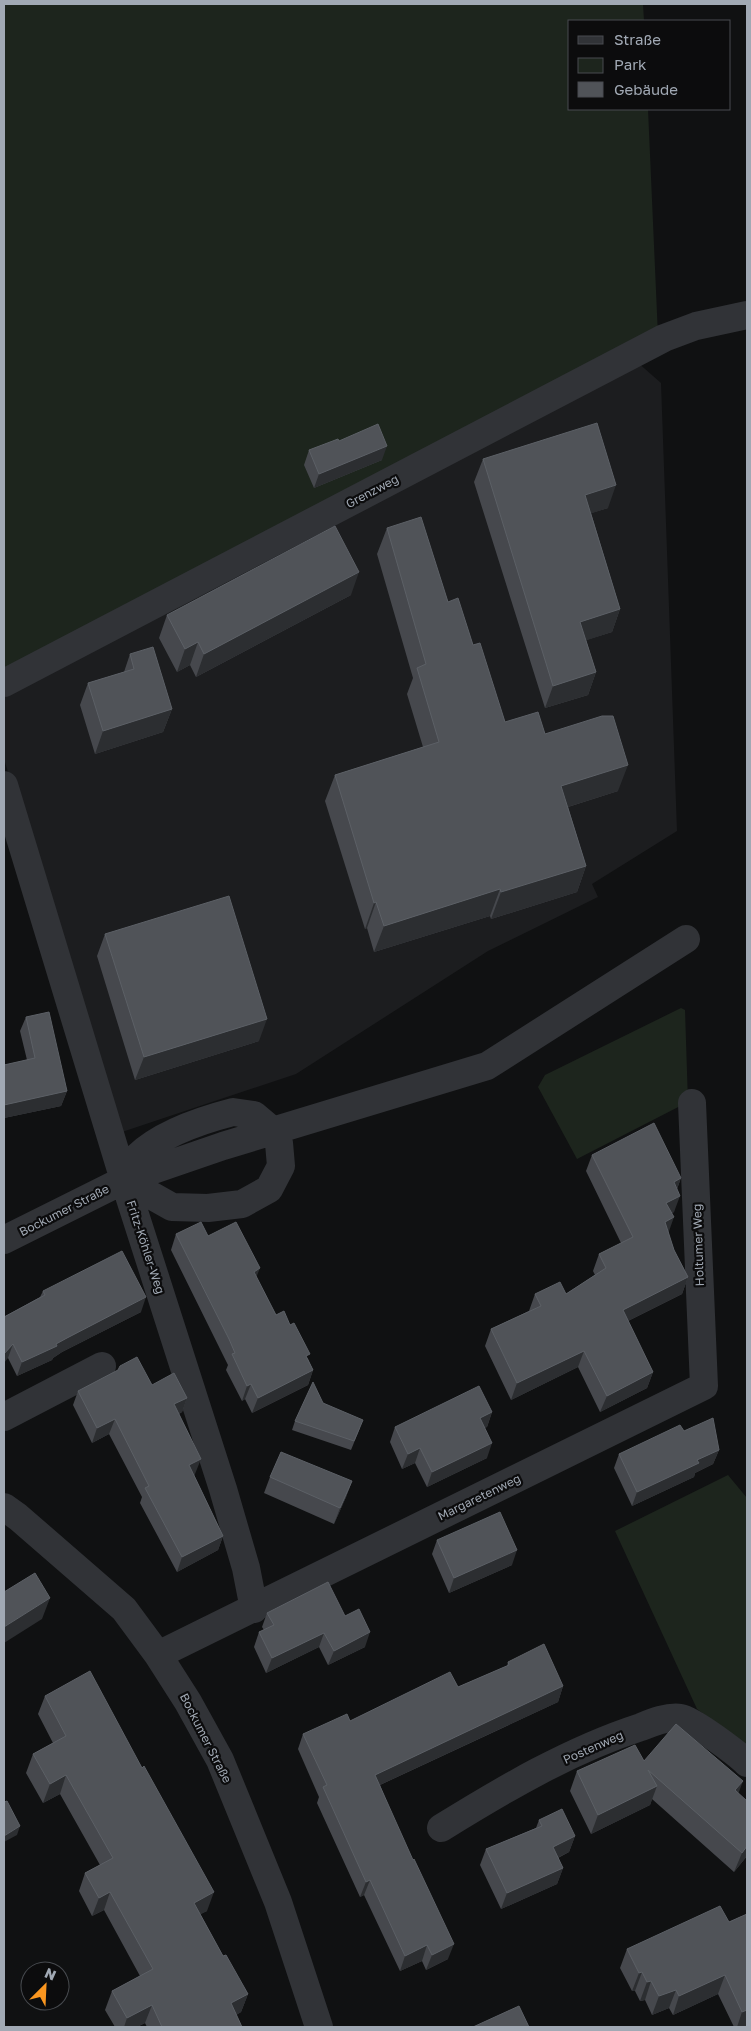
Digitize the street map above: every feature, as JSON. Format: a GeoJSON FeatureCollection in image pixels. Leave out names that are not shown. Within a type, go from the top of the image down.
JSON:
{"type":"FeatureCollection","features":[{"type":"Feature","properties":{"kind":"street","name":"Grenzweg"},"geometry":{"type":"LineString","coordinates":[[4,683],[664,338],[696,326],[747,315]]}},
{"type":"Feature","properties":{"kind":"street","name":"Fritz-Köhler-Weg"},"geometry":{"type":"LineString","coordinates":[[4,785],[109,1130],[246,1568],[254,1609]]}},
{"type":"Feature","properties":{"kind":"street"},"geometry":{"type":"LineString","coordinates":[[274,1131],[487,1066],[686,940]]}},
{"type":"Feature","properties":{"kind":"street","name":"Holtumer Weg"},"geometry":{"type":"LineString","coordinates":[[692,1103],[704,1386]]}},
{"type":"Feature","properties":{"kind":"street"},"geometry":{"type":"LineString","coordinates":[[233,1112],[254,1115],[274,1131],[279,1143],[281,1166],[269,1189],[242,1204],[208,1208],[172,1207],[128,1191],[136,1157],[158,1141],[210,1118],[233,1112]]}},
{"type":"Feature","properties":{"kind":"street","name":"Bockumer Straße"},"geometry":{"type":"LineString","coordinates":[[4,1240],[128,1191]]}},
{"type":"Feature","properties":{"kind":"street"},"geometry":{"type":"LineString","coordinates":[[4,1417],[102,1366]]}},
{"type":"Feature","properties":{"kind":"street","name":"Margaretenweg"},"geometry":{"type":"LineString","coordinates":[[254,1609],[704,1386]]}},
{"type":"Feature","properties":{"kind":"street","name":"Bockumer Straße"},"geometry":{"type":"LineString","coordinates":[[4,1507],[124,1609],[158,1655],[188,1702],[220,1760],[278,1902],[319,2027]]}},
{"type":"Feature","properties":{"kind":"street"},"geometry":{"type":"LineString","coordinates":[[158,1655],[254,1609]]}},
{"type":"Feature","properties":{"kind":"street","name":"Postenweg"},"geometry":{"type":"LineString","coordinates":[[440,1828],[512,1784],[614,1736],[663,1719],[682,1718],[714,1737],[747,1763]]}},
{"type":"Feature","properties":{"kind":"shaded area"},"geometry":{"type":"Polygon","coordinates":[[[636,361],[661,383],[677,831],[592,884],[598,897],[488,951],[296,1074],[119,1133],[4,759],[4,693],[636,361]]]}},
{"type":"Feature","properties":{"kind":"green space"},"geometry":{"type":"Polygon","coordinates":[[[4,4],[643,4],[644,20],[568,20],[568,110],[648,110],[658,336],[4,670],[4,4]]]}},
{"type":"Feature","properties":{"kind":"green space"},"geometry":{"type":"Polygon","coordinates":[[[681,1008],[685,1010],[688,1102],[577,1159],[538,1087],[545,1075],[681,1008]]]}},
{"type":"Feature","properties":{"kind":"green space"},"geometry":{"type":"Polygon","coordinates":[[[728,1475],[747,1498],[747,1748],[697,1709],[615,1531],[728,1475]]]}},
{"type":"Feature","properties":{"kind":"building"},"geometry":{"type":"Polygon","coordinates":[[[597,423],[616,485],[585,495],[620,609],[580,622],[596,672],[553,686],[483,459],[597,423]]]}},
{"type":"Feature","properties":{"kind":"building"},"geometry":{"type":"Polygon","coordinates":[[[378,424],[387,446],[319,474],[309,450],[338,439],[339,441],[378,424]]]}},
{"type":"Feature","properties":{"kind":"building"},"geometry":{"type":"Polygon","coordinates":[[[421,517],[448,602],[458,598],[473,645],[480,643],[505,722],[538,712],[545,734],[602,716],[613,716],[628,765],[561,786],[586,866],[501,892],[500,889],[384,926],[376,902],[374,903],[335,775],[439,742],[417,668],[426,664],[387,528],[421,517]]]}},
{"type":"Feature","properties":{"kind":"building"},"geometry":{"type":"Polygon","coordinates":[[[335,526],[359,572],[204,654],[198,642],[185,649],[167,615],[335,526]]]}},
{"type":"Feature","properties":{"kind":"building"},"geometry":{"type":"Polygon","coordinates":[[[153,647],[172,709],[103,731],[88,683],[134,669],[130,654],[153,647]]]}},
{"type":"Feature","properties":{"kind":"building"},"geometry":{"type":"Polygon","coordinates":[[[229,896],[267,1019],[144,1057],[105,934],[229,896]]]}},
{"type":"Feature","properties":{"kind":"building"},"geometry":{"type":"Polygon","coordinates":[[[49,1012],[67,1091],[4,1105],[4,1065],[35,1058],[26,1017],[49,1012]]]}},
{"type":"Feature","properties":{"kind":"building"},"geometry":{"type":"Polygon","coordinates":[[[654,1123],[681,1178],[674,1182],[680,1196],[666,1203],[674,1217],[665,1222],[674,1250],[688,1277],[623,1310],[653,1372],[607,1396],[584,1351],[517,1383],[491,1329],[541,1306],[535,1294],[560,1282],[566,1294],[606,1268],[599,1254],[633,1237],[592,1155],[654,1123]]]}},
{"type":"Feature","properties":{"kind":"building"},"geometry":{"type":"Polygon","coordinates":[[[201,1222],[208,1236],[236,1222],[260,1268],[254,1272],[276,1315],[284,1311],[290,1325],[294,1323],[310,1354],[306,1356],[313,1370],[258,1398],[251,1384],[247,1386],[232,1354],[235,1353],[229,1339],[176,1234],[201,1222]]]}},
{"type":"Feature","properties":{"kind":"building"},"geometry":{"type":"Polygon","coordinates":[[[122,1251],[146,1297],[56,1344],[57,1346],[22,1362],[13,1344],[4,1354],[4,1317],[45,1295],[43,1291],[122,1251]]]}},
{"type":"Feature","properties":{"kind":"building"},"geometry":{"type":"Polygon","coordinates":[[[137,1357],[152,1385],[174,1373],[187,1398],[174,1404],[201,1459],[189,1465],[223,1536],[182,1557],[145,1488],[149,1486],[115,1419],[97,1428],[78,1391],[118,1370],[120,1366],[137,1357]]]}},
{"type":"Feature","properties":{"kind":"building"},"geometry":{"type":"Polygon","coordinates":[[[313,1382],[323,1403],[363,1420],[354,1441],[295,1421],[313,1382]]]}},
{"type":"Feature","properties":{"kind":"building"},"geometry":{"type":"Polygon","coordinates":[[[479,1386],[492,1412],[480,1418],[492,1443],[432,1472],[420,1448],[408,1454],[395,1427],[479,1386]]]}},
{"type":"Feature","properties":{"kind":"building"},"geometry":{"type":"Polygon","coordinates":[[[713,1418],[719,1450],[697,1460],[699,1463],[637,1492],[619,1454],[680,1425],[684,1431],[713,1418]]]}},
{"type":"Feature","properties":{"kind":"building"},"geometry":{"type":"Polygon","coordinates":[[[281,1452],[352,1481],[340,1508],[270,1477],[281,1452]]]}},
{"type":"Feature","properties":{"kind":"building"},"geometry":{"type":"Polygon","coordinates":[[[500,1512],[517,1550],[454,1578],[437,1540],[500,1512]]]}},
{"type":"Feature","properties":{"kind":"building"},"geometry":{"type":"Polygon","coordinates":[[[35,1573],[50,1598],[4,1627],[4,1592],[35,1573]]]}},
{"type":"Feature","properties":{"kind":"building"},"geometry":{"type":"Polygon","coordinates":[[[328,1582],[345,1616],[359,1609],[370,1632],[334,1651],[324,1633],[272,1658],[259,1632],[274,1625],[267,1613],[328,1582]]]}},
{"type":"Feature","properties":{"kind":"building"},"geometry":{"type":"Polygon","coordinates":[[[544,1644],[563,1686],[375,1775],[413,1860],[454,1944],[432,1955],[427,1945],[405,1956],[370,1880],[366,1882],[323,1787],[327,1785],[303,1734],[347,1714],[350,1721],[450,1672],[458,1687],[509,1665],[508,1662],[544,1644]]]}},
{"type":"Feature","properties":{"kind":"building"},"geometry":{"type":"Polygon","coordinates":[[[90,1671],[142,1768],[144,1766],[214,1892],[194,1903],[223,1956],[226,1955],[248,1994],[231,2003],[242,2027],[162,2027],[152,2005],[127,2018],[112,1991],[153,1969],[110,1892],[99,1898],[85,1873],[113,1858],[66,1775],[50,1784],[33,1754],[66,1736],[45,1696],[90,1671]]]}},
{"type":"Feature","properties":{"kind":"building"},"geometry":{"type":"Polygon","coordinates":[[[676,1724],[743,1781],[735,1790],[747,1801],[747,1846],[742,1853],[648,1770],[657,1786],[598,1815],[577,1771],[635,1745],[644,1761],[676,1724]]]}},
{"type":"Feature","properties":{"kind":"building"},"geometry":{"type":"Polygon","coordinates":[[[7,1801],[20,1826],[4,1836],[4,1802],[7,1801]]]}},
{"type":"Feature","properties":{"kind":"building"},"geometry":{"type":"Polygon","coordinates":[[[562,1809],[575,1836],[553,1847],[563,1868],[507,1893],[486,1849],[542,1826],[539,1820],[562,1809]]]}},
{"type":"Feature","properties":{"kind":"building"},"geometry":{"type":"Polygon","coordinates":[[[720,1906],[729,1922],[747,1914],[747,2010],[742,2012],[725,1975],[679,1996],[676,1990],[659,1996],[651,1981],[647,1982],[642,1972],[639,1973],[627,1949],[720,1906]]]}},
{"type":"Feature","properties":{"kind":"building"},"geometry":{"type":"Polygon","coordinates":[[[519,2006],[529,2027],[473,2027],[519,2006]]]}}]}
